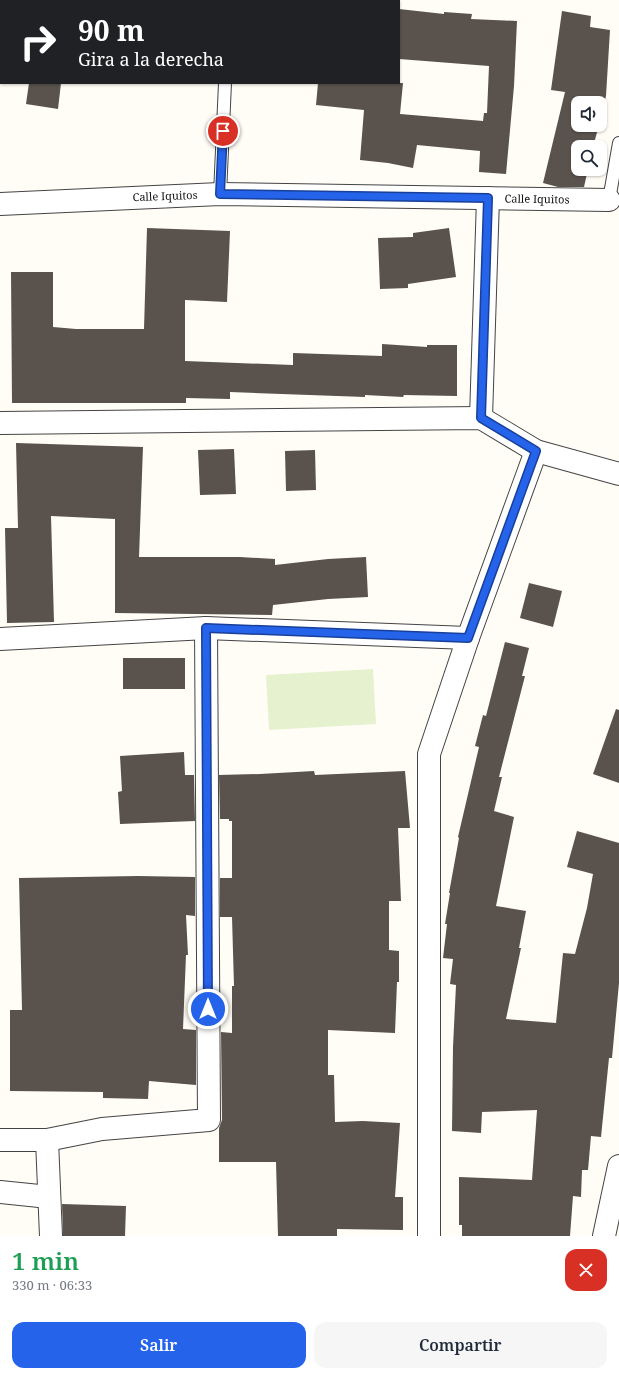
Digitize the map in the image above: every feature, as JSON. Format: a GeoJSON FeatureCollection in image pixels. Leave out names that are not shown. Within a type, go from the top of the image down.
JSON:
{"type":"FeatureCollection","features":[{"type":"Feature","properties":{"kind":"street","name":"Calle Iquitos"},"geometry":{"type":"LineString","coordinates":[[0,204],[220,194],[609,200]]}},
{"type":"Feature","properties":{"kind":"street"},"geometry":{"type":"LineString","coordinates":[[481,418],[488,198]]}},
{"type":"Feature","properties":{"kind":"street"},"geometry":{"type":"LineString","coordinates":[[0,422],[481,418],[536,451],[619,474]]}},
{"type":"Feature","properties":{"kind":"street"},"geometry":{"type":"LineString","coordinates":[[429,1236],[429,754],[468,638],[536,451]]}},
{"type":"Feature","properties":{"kind":"street"},"geometry":{"type":"LineString","coordinates":[[0,639],[206,628],[468,638]]}},
{"type":"Feature","properties":{"kind":"street"},"geometry":{"type":"LineString","coordinates":[[0,1140],[47,1140],[102,1129],[209,1120],[206,628]]}},
{"type":"Feature","properties":{"kind":"street"},"geometry":{"type":"LineString","coordinates":[[47,1140],[51,1236]]}},
{"type":"Feature","properties":{"kind":"street"},"geometry":{"type":"LineString","coordinates":[[604,1236],[619,1166]]}},
{"type":"Feature","properties":{"kind":"street"},"geometry":{"type":"LineString","coordinates":[[0,1192],[49,1197]]}},
{"type":"Feature","properties":{"kind":"lane"},"geometry":{"type":"LineString","coordinates":[[220,194],[225,84]]}},
{"type":"Feature","properties":{"kind":"lane","name":"Calle Iquitos"},"geometry":{"type":"LineString","coordinates":[[609,200],[619,143]]}},
{"type":"Feature","properties":{"kind":"green space"},"geometry":{"type":"Polygon","coordinates":[[[373,669],[376,724],[269,730],[266,675],[373,669]]]}},
{"type":"Feature","properties":{"kind":"building"},"geometry":{"type":"Polygon","coordinates":[[[400,9],[444,14],[444,12],[472,14],[471,19],[517,21],[514,86],[506,174],[479,172],[480,151],[417,145],[413,168],[388,163],[360,160],[364,110],[316,105],[318,84],[403,83],[400,114],[483,121],[484,113],[487,113],[489,66],[400,59],[400,9]]]}},
{"type":"Feature","properties":{"kind":"building"},"geometry":{"type":"Polygon","coordinates":[[[562,11],[591,16],[590,27],[610,30],[606,96],[571,96],[571,132],[597,132],[595,140],[571,140],[571,176],[586,176],[584,187],[558,187],[543,183],[565,92],[551,90],[562,11]]]}},
{"type":"Feature","properties":{"kind":"building"},"geometry":{"type":"Polygon","coordinates":[[[29,84],[61,84],[58,109],[26,104],[29,84]]]}},
{"type":"Feature","properties":{"kind":"building"},"geometry":{"type":"Polygon","coordinates":[[[147,228],[230,231],[227,302],[185,300],[185,361],[293,365],[293,353],[382,356],[382,344],[427,347],[427,345],[457,345],[457,396],[404,395],[403,397],[365,395],[365,397],[230,392],[230,399],[186,398],[186,403],[12,403],[11,272],[53,272],[53,327],[76,329],[144,329],[147,228]]]}},
{"type":"Feature","properties":{"kind":"building"},"geometry":{"type":"Polygon","coordinates":[[[449,228],[456,277],[408,284],[408,288],[380,289],[378,238],[413,237],[413,233],[449,228]]]}},
{"type":"Feature","properties":{"kind":"building"},"geometry":{"type":"Polygon","coordinates":[[[16,443],[143,447],[139,557],[240,557],[275,559],[275,565],[328,559],[366,557],[368,597],[328,599],[273,605],[272,615],[115,613],[115,519],[51,516],[54,622],[7,623],[5,528],[18,528],[16,443]]]}},
{"type":"Feature","properties":{"kind":"building"},"geometry":{"type":"Polygon","coordinates":[[[234,449],[236,494],[200,495],[198,450],[234,449]]]}},
{"type":"Feature","properties":{"kind":"building"},"geometry":{"type":"Polygon","coordinates":[[[315,450],[316,490],[286,491],[285,451],[315,450]]]}},
{"type":"Feature","properties":{"kind":"building"},"geometry":{"type":"Polygon","coordinates":[[[529,583],[562,591],[553,627],[520,618],[529,583]]]}},
{"type":"Feature","properties":{"kind":"building"},"geometry":{"type":"Polygon","coordinates":[[[505,642],[529,648],[522,676],[525,676],[499,777],[502,777],[494,811],[514,817],[496,906],[526,911],[519,948],[521,948],[506,1019],[556,1023],[563,953],[575,954],[587,908],[593,874],[567,867],[577,831],[619,843],[619,983],[612,1058],[609,1058],[601,1137],[591,1136],[588,1170],[582,1170],[581,1197],[573,1196],[570,1236],[462,1236],[462,1225],[459,1225],[459,1177],[532,1180],[537,1110],[482,1112],[481,1133],[452,1131],[453,1047],[456,985],[450,984],[453,959],[443,958],[447,924],[445,924],[458,837],[479,747],[475,746],[483,715],[486,716],[505,642]]]}},
{"type":"Feature","properties":{"kind":"building"},"geometry":{"type":"Polygon","coordinates":[[[123,658],[185,658],[185,689],[123,689],[123,658]]]}},
{"type":"Feature","properties":{"kind":"building"},"geometry":{"type":"Polygon","coordinates":[[[616,709],[619,710],[619,783],[593,774],[616,709]]]}},
{"type":"Feature","properties":{"kind":"building"},"geometry":{"type":"Polygon","coordinates":[[[184,752],[185,775],[194,775],[195,821],[120,824],[118,792],[122,791],[120,756],[184,752]]]}},
{"type":"Feature","properties":{"kind":"building"},"geometry":{"type":"Polygon","coordinates":[[[314,771],[315,775],[405,771],[410,828],[398,828],[401,901],[389,901],[389,950],[399,951],[399,982],[397,982],[395,1033],[328,1030],[328,1075],[334,1075],[335,1122],[363,1121],[400,1123],[395,1197],[403,1197],[403,1230],[337,1229],[337,1236],[278,1236],[276,1162],[219,1162],[219,1128],[222,1120],[221,1032],[232,1033],[232,986],[234,986],[232,917],[220,917],[220,878],[232,878],[232,821],[229,821],[229,819],[220,819],[219,775],[314,771]]]}},
{"type":"Feature","properties":{"kind":"building"},"geometry":{"type":"Polygon","coordinates":[[[138,876],[195,877],[195,916],[186,915],[188,955],[186,955],[183,1029],[196,1030],[196,1085],[149,1081],[148,1099],[103,1098],[103,1092],[10,1091],[10,1010],[22,1010],[19,878],[138,876]]]}},
{"type":"Feature","properties":{"kind":"building"},"geometry":{"type":"Polygon","coordinates":[[[62,1204],[126,1206],[125,1236],[63,1236],[62,1204]]]}},
{"type":"Feature","properties":{"kind":"route"},"geometry":{"type":"LineString","coordinates":[[208,1009],[206,628],[468,638],[536,451],[481,418],[488,198],[220,194],[223,131]]}}]}
